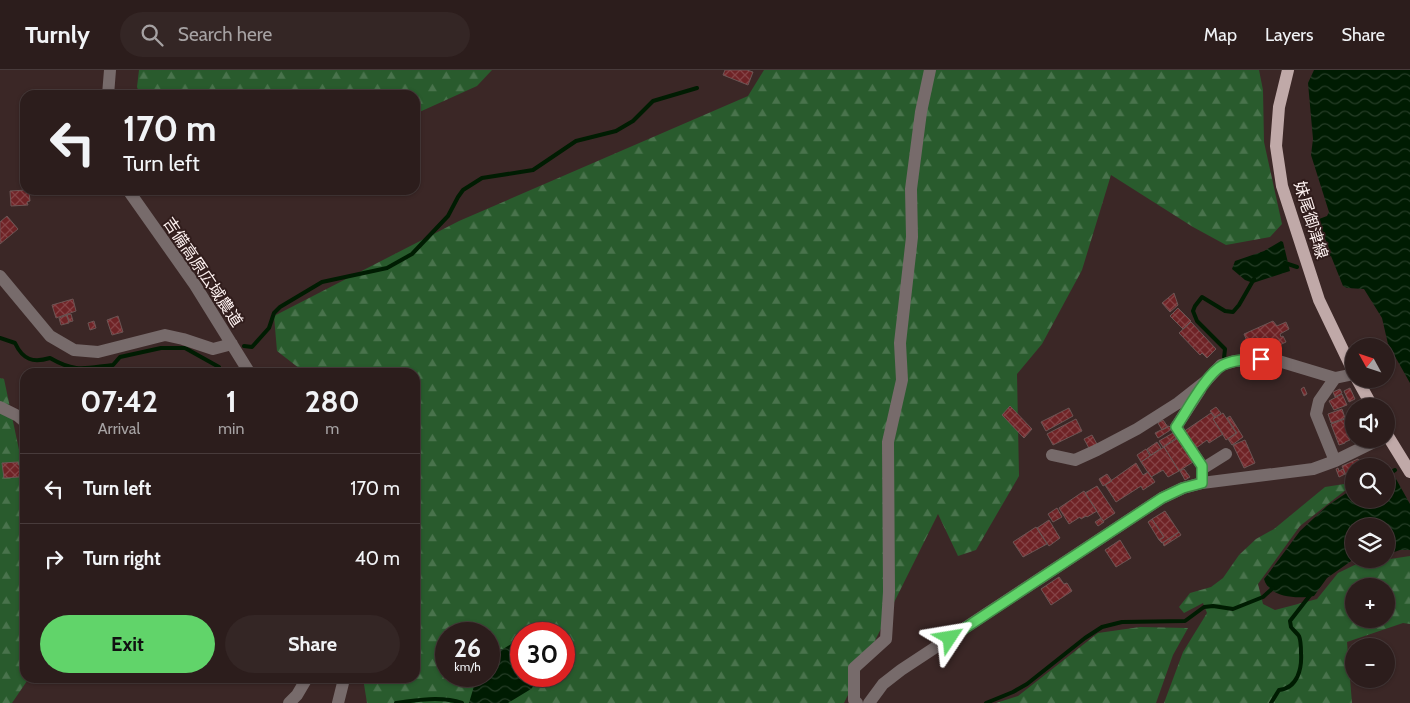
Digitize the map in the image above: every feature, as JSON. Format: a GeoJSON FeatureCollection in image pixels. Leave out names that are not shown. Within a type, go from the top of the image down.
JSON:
{"type":"FeatureCollection","features":[{"type":"Feature","properties":{"kind":"main road","name":"妹尾御津線"},"geometry":{"type":"LineString","coordinates":[[1288,70],[1278,107],[1276,146],[1282,186],[1319,300],[1345,354]]}},
{"type":"Feature","properties":{"kind":"main road"},"geometry":{"type":"LineString","coordinates":[[1394,448],[1410,472]]}},
{"type":"Feature","properties":{"kind":"street"},"geometry":{"type":"LineString","coordinates":[[108,90],[110,70]]}},
{"type":"Feature","properties":{"kind":"street"},"geometry":{"type":"LineString","coordinates":[[857,703],[854,700],[854,668],[886,639],[889,592],[888,442],[902,380],[900,343],[912,237],[911,189],[921,112],[930,70]]}},
{"type":"Feature","properties":{"kind":"street","name":"吉備高原広域農道"},"geometry":{"type":"LineString","coordinates":[[131,195],[195,285],[247,368]]}},
{"type":"Feature","properties":{"kind":"street"},"geometry":{"type":"LineString","coordinates":[[0,276],[50,336],[74,350],[98,352],[165,335],[213,349],[232,344]]}},
{"type":"Feature","properties":{"kind":"street"},"geometry":{"type":"LineString","coordinates":[[1052,455],[1075,460],[1097,450],[1137,429],[1178,403],[1228,363],[1242,360],[1272,359],[1335,378],[1345,375]]}},
{"type":"Feature","properties":{"kind":"street"},"geometry":{"type":"LineString","coordinates":[[1335,378],[1319,401],[1316,414],[1335,461]]}},
{"type":"Feature","properties":{"kind":"street"},"geometry":{"type":"LineString","coordinates":[[1202,483],[1202,466],[1176,427],[1206,381]]}},
{"type":"Feature","properties":{"kind":"street"},"geometry":{"type":"LineString","coordinates":[[0,407],[20,418]]}},
{"type":"Feature","properties":{"kind":"street"},"geometry":{"type":"LineString","coordinates":[[869,703],[883,684],[901,670],[1162,498],[1183,488],[1202,483],[1313,469],[1335,461],[1360,448]]}},
{"type":"Feature","properties":{"kind":"street"},"geometry":{"type":"LineString","coordinates":[[1202,469],[1226,454]]}},
{"type":"Feature","properties":{"kind":"street"},"geometry":{"type":"LineString","coordinates":[[289,703],[298,695],[304,683]]}},
{"type":"Feature","properties":{"kind":"street"},"geometry":{"type":"LineString","coordinates":[[338,703],[343,683]]}},
{"type":"Feature","properties":{"kind":"green space"},"geometry":{"type":"Polygon","coordinates":[[[139,70],[492,70],[477,86],[420,112],[420,90],[138,90],[139,70]]]}},
{"type":"Feature","properties":{"kind":"green space"},"geometry":{"type":"Polygon","coordinates":[[[764,70],[1259,70],[1263,90],[1264,142],[1282,224],[1270,237],[1226,245],[1193,227],[1111,175],[1082,270],[1042,344],[1017,374],[1019,476],[976,550],[958,556],[938,514],[844,703],[367,703],[364,683],[420,683],[420,368],[299,368],[277,351],[274,316],[459,221],[748,96],[764,70]]]}},
{"type":"Feature","properties":{"kind":"green space"},"geometry":{"type":"Polygon","coordinates":[[[0,378],[4,379],[20,454],[20,683],[26,683],[12,703],[0,703],[0,378]]]}},
{"type":"Feature","properties":{"kind":"green space"},"geometry":{"type":"Polygon","coordinates":[[[1344,484],[1345,491],[1300,526],[1258,584],[1263,604],[1275,610],[1317,599],[1338,573],[1348,568],[1395,568],[1395,558],[1410,556],[1410,624],[1403,623],[1395,626],[1395,578],[1345,578],[1345,628],[1388,628],[1359,638],[1345,638],[1345,688],[1351,688],[1352,703],[1164,703],[1183,652],[1207,613],[1203,603],[1184,613],[1179,607],[1190,593],[1211,587],[1223,578],[1239,555],[1256,539],[1274,529],[1325,487],[1344,484]]]}},
{"type":"Feature","properties":{"kind":"green space"},"geometry":{"type":"Polygon","coordinates":[[[1140,627],[1188,628],[1173,655],[1156,703],[996,703],[1018,696],[1098,633],[1140,627]]]}},
{"type":"Feature","properties":{"kind":"water"},"geometry":{"type":"Polygon","coordinates":[[[1314,70],[1410,70],[1410,383],[1395,356],[1395,338],[1387,338],[1382,318],[1364,289],[1343,286],[1331,256],[1322,257],[1331,253],[1318,222],[1319,219],[1327,216],[1329,212],[1311,155],[1313,139],[1308,83],[1314,70]]]}},
{"type":"Feature","properties":{"kind":"water"},"geometry":{"type":"Polygon","coordinates":[[[1281,241],[1283,242],[1290,271],[1253,283],[1245,280],[1232,269],[1235,261],[1264,251],[1281,241]]]}},
{"type":"Feature","properties":{"kind":"water"},"geometry":{"type":"Polygon","coordinates":[[[1395,477],[1410,504],[1410,550],[1395,552],[1395,518],[1345,518],[1345,565],[1327,578],[1314,596],[1292,597],[1278,594],[1267,585],[1264,579],[1300,531],[1327,506],[1345,494],[1345,508],[1395,508],[1395,477]]]}},
{"type":"Feature","properties":{"kind":"water"},"geometry":{"type":"Polygon","coordinates":[[[510,645],[510,687],[533,687],[508,703],[469,703],[474,687],[500,687],[500,649],[510,645]]]}},
{"type":"Feature","properties":{"kind":"building"},"geometry":{"type":"Polygon","coordinates":[[[725,70],[747,70],[753,72],[748,85],[723,75],[725,70]]]}},
{"type":"Feature","properties":{"kind":"building"},"geometry":{"type":"Polygon","coordinates":[[[20,190],[20,195],[29,195],[28,205],[11,206],[10,191],[20,190]]]}},
{"type":"Feature","properties":{"kind":"building"},"geometry":{"type":"Polygon","coordinates":[[[7,216],[18,229],[0,244],[0,222],[7,216]]]}},
{"type":"Feature","properties":{"kind":"building"},"geometry":{"type":"Polygon","coordinates":[[[1174,293],[1178,305],[1170,312],[1162,303],[1174,293]]]}},
{"type":"Feature","properties":{"kind":"building"},"geometry":{"type":"Polygon","coordinates":[[[73,299],[76,311],[56,318],[52,305],[73,299]]]}},
{"type":"Feature","properties":{"kind":"building"},"geometry":{"type":"Polygon","coordinates":[[[1178,308],[1191,321],[1183,329],[1170,316],[1178,308]]]}},
{"type":"Feature","properties":{"kind":"building"},"geometry":{"type":"Polygon","coordinates":[[[71,314],[73,321],[69,322],[67,315],[71,314]]]}},
{"type":"Feature","properties":{"kind":"building"},"geometry":{"type":"Polygon","coordinates":[[[67,315],[69,323],[61,325],[59,318],[67,315]]]}},
{"type":"Feature","properties":{"kind":"building"},"geometry":{"type":"Polygon","coordinates":[[[118,316],[123,332],[112,335],[107,320],[118,316]]]}},
{"type":"Feature","properties":{"kind":"building"},"geometry":{"type":"Polygon","coordinates":[[[94,321],[96,328],[90,330],[88,323],[94,321]]]}},
{"type":"Feature","properties":{"kind":"building"},"geometry":{"type":"Polygon","coordinates":[[[1273,321],[1277,326],[1286,322],[1289,329],[1280,334],[1286,342],[1258,355],[1257,353],[1251,356],[1244,334],[1273,321]]]}},
{"type":"Feature","properties":{"kind":"building"},"geometry":{"type":"Polygon","coordinates":[[[1191,322],[1216,349],[1207,358],[1202,353],[1200,355],[1179,333],[1191,322]]]}},
{"type":"Feature","properties":{"kind":"building"},"geometry":{"type":"Polygon","coordinates":[[[1304,387],[1307,394],[1304,396],[1301,389],[1304,387]]]}},
{"type":"Feature","properties":{"kind":"building"},"geometry":{"type":"Polygon","coordinates":[[[1350,388],[1355,398],[1347,398],[1344,391],[1350,388]]]}},
{"type":"Feature","properties":{"kind":"building"},"geometry":{"type":"Polygon","coordinates":[[[1340,389],[1342,393],[1335,397],[1333,392],[1340,389]]]}},
{"type":"Feature","properties":{"kind":"building"},"geometry":{"type":"Polygon","coordinates":[[[1342,394],[1345,406],[1334,410],[1329,401],[1342,394]]]}},
{"type":"Feature","properties":{"kind":"building"},"geometry":{"type":"Polygon","coordinates":[[[1010,406],[1032,429],[1024,438],[1002,415],[1010,406]]]}},
{"type":"Feature","properties":{"kind":"building"},"geometry":{"type":"Polygon","coordinates":[[[1216,407],[1221,413],[1215,417],[1210,411],[1216,407]]]}},
{"type":"Feature","properties":{"kind":"building"},"geometry":{"type":"Polygon","coordinates":[[[1069,408],[1073,416],[1046,431],[1041,422],[1069,408]]]}},
{"type":"Feature","properties":{"kind":"building"},"geometry":{"type":"Polygon","coordinates":[[[1342,409],[1345,418],[1331,423],[1328,414],[1342,409]]]}},
{"type":"Feature","properties":{"kind":"building"},"geometry":{"type":"Polygon","coordinates":[[[1211,413],[1223,434],[1209,443],[1207,440],[1196,448],[1183,432],[1211,413]]]}},
{"type":"Feature","properties":{"kind":"building"},"geometry":{"type":"Polygon","coordinates":[[[1223,413],[1236,433],[1226,440],[1213,419],[1223,413]]]}},
{"type":"Feature","properties":{"kind":"building"},"geometry":{"type":"Polygon","coordinates":[[[1230,416],[1243,437],[1232,445],[1228,439],[1237,433],[1227,418],[1230,416]]]}},
{"type":"Feature","properties":{"kind":"building"},"geometry":{"type":"Polygon","coordinates":[[[1076,419],[1082,431],[1053,445],[1047,434],[1076,419]]]}},
{"type":"Feature","properties":{"kind":"building"},"geometry":{"type":"Polygon","coordinates":[[[1345,419],[1345,443],[1339,445],[1331,424],[1345,419]]]}},
{"type":"Feature","properties":{"kind":"building"},"geometry":{"type":"Polygon","coordinates":[[[1163,420],[1168,427],[1162,430],[1158,423],[1163,420]]]}},
{"type":"Feature","properties":{"kind":"building"},"geometry":{"type":"Polygon","coordinates":[[[1169,426],[1172,429],[1158,438],[1155,433],[1169,426]]]}},
{"type":"Feature","properties":{"kind":"building"},"geometry":{"type":"Polygon","coordinates":[[[1173,433],[1176,438],[1163,447],[1159,441],[1173,433]]]}},
{"type":"Feature","properties":{"kind":"building"},"geometry":{"type":"Polygon","coordinates":[[[1092,435],[1098,446],[1090,450],[1084,439],[1092,435]]]}},
{"type":"Feature","properties":{"kind":"building"},"geometry":{"type":"Polygon","coordinates":[[[1178,438],[1193,462],[1179,471],[1164,447],[1178,438]]]}},
{"type":"Feature","properties":{"kind":"building"},"geometry":{"type":"Polygon","coordinates":[[[1245,440],[1255,463],[1244,468],[1233,445],[1245,440]]]}},
{"type":"Feature","properties":{"kind":"building"},"geometry":{"type":"Polygon","coordinates":[[[1157,442],[1161,448],[1151,455],[1147,449],[1157,442]]]}},
{"type":"Feature","properties":{"kind":"building"},"geometry":{"type":"Polygon","coordinates":[[[1164,447],[1179,471],[1168,477],[1163,470],[1151,477],[1141,462],[1164,447]]]}},
{"type":"Feature","properties":{"kind":"building"},"geometry":{"type":"Polygon","coordinates":[[[1146,449],[1150,456],[1141,462],[1137,455],[1146,449]]]}},
{"type":"Feature","properties":{"kind":"building"},"geometry":{"type":"Polygon","coordinates":[[[18,462],[18,465],[20,465],[19,477],[4,478],[2,463],[18,462]]]}},
{"type":"Feature","properties":{"kind":"building"},"geometry":{"type":"Polygon","coordinates":[[[1136,463],[1143,475],[1148,472],[1155,482],[1143,490],[1141,486],[1116,502],[1105,485],[1136,463]]]}},
{"type":"Feature","properties":{"kind":"building"},"geometry":{"type":"Polygon","coordinates":[[[1338,468],[1339,471],[1343,469],[1345,474],[1339,477],[1336,469],[1338,468]]]}},
{"type":"Feature","properties":{"kind":"building"},"geometry":{"type":"Polygon","coordinates":[[[1184,469],[1190,477],[1185,480],[1180,471],[1184,469]]]}},
{"type":"Feature","properties":{"kind":"building"},"geometry":{"type":"Polygon","coordinates":[[[1107,474],[1112,481],[1103,486],[1099,479],[1107,474]]]}},
{"type":"Feature","properties":{"kind":"building"},"geometry":{"type":"Polygon","coordinates":[[[1097,486],[1115,513],[1103,521],[1085,493],[1097,486]]]}},
{"type":"Feature","properties":{"kind":"building"},"geometry":{"type":"Polygon","coordinates":[[[1084,491],[1097,511],[1087,517],[1081,519],[1080,517],[1069,524],[1059,508],[1084,491]]]}},
{"type":"Feature","properties":{"kind":"building"},"geometry":{"type":"Polygon","coordinates":[[[1057,508],[1062,517],[1053,522],[1048,514],[1057,508]]]}},
{"type":"Feature","properties":{"kind":"building"},"geometry":{"type":"Polygon","coordinates":[[[1165,511],[1179,532],[1162,543],[1159,540],[1164,537],[1152,519],[1165,511]]]}},
{"type":"Feature","properties":{"kind":"building"},"geometry":{"type":"Polygon","coordinates":[[[1101,518],[1104,522],[1098,526],[1095,522],[1101,518]]]}},
{"type":"Feature","properties":{"kind":"building"},"geometry":{"type":"Polygon","coordinates":[[[1152,519],[1164,537],[1159,540],[1148,522],[1152,519]]]}},
{"type":"Feature","properties":{"kind":"building"},"geometry":{"type":"Polygon","coordinates":[[[1049,520],[1060,538],[1049,546],[1037,528],[1049,520]]]}},
{"type":"Feature","properties":{"kind":"building"},"geometry":{"type":"Polygon","coordinates":[[[1036,527],[1047,544],[1023,557],[1013,542],[1036,527]]]}},
{"type":"Feature","properties":{"kind":"building"},"geometry":{"type":"Polygon","coordinates":[[[1179,532],[1181,535],[1164,546],[1163,543],[1179,532]]]}},
{"type":"Feature","properties":{"kind":"building"},"geometry":{"type":"Polygon","coordinates":[[[1120,540],[1131,558],[1116,567],[1105,550],[1120,540]]]}},
{"type":"Feature","properties":{"kind":"building"},"geometry":{"type":"Polygon","coordinates":[[[1059,577],[1064,584],[1067,583],[1072,591],[1051,605],[1041,589],[1059,577]]]}},
{"type":"Feature","properties":{"kind":"waterway"},"geometry":{"type":"LineString","coordinates":[[244,346],[252,347],[269,328],[274,313],[280,307],[322,282],[387,268],[412,254],[448,216],[463,190],[482,178],[533,170],[576,141],[616,131],[633,121],[653,101],[697,88]]}},
{"type":"Feature","properties":{"kind":"waterway"},"geometry":{"type":"LineString","coordinates":[[1285,263],[1297,267]]}},
{"type":"Feature","properties":{"kind":"waterway"},"geometry":{"type":"LineString","coordinates":[[1224,358],[1225,349],[1197,321],[1193,311],[1202,297],[1225,311],[1233,312],[1254,279]]}},
{"type":"Feature","properties":{"kind":"waterway"},"geometry":{"type":"LineString","coordinates":[[0,338],[15,343],[21,353],[29,359],[50,358],[74,368],[113,365],[120,357],[161,348],[185,348],[219,367]]}},
{"type":"Feature","properties":{"kind":"waterway"},"geometry":{"type":"LineString","coordinates":[[986,703],[1027,684],[1085,638],[1102,627],[1122,622],[1185,621],[1204,607],[1213,606],[1233,609],[1263,597],[1273,588]]}},
{"type":"Feature","properties":{"kind":"waterway"},"geometry":{"type":"LineString","coordinates":[[1271,703],[1279,690],[1291,685],[1298,676],[1301,665],[1301,642],[1299,636],[1291,627],[1290,621],[1311,594]]}},
{"type":"Feature","properties":{"kind":"waterway"},"geometry":{"type":"LineString","coordinates":[[396,703],[438,699],[462,703]]}},
{"type":"Feature","properties":{"kind":"route"},"geometry":{"type":"LineString","coordinates":[[950,638],[1162,498],[1183,488],[1202,483],[1202,466],[1176,427],[1206,381],[1222,366],[1235,361],[1261,359]]}}]}
